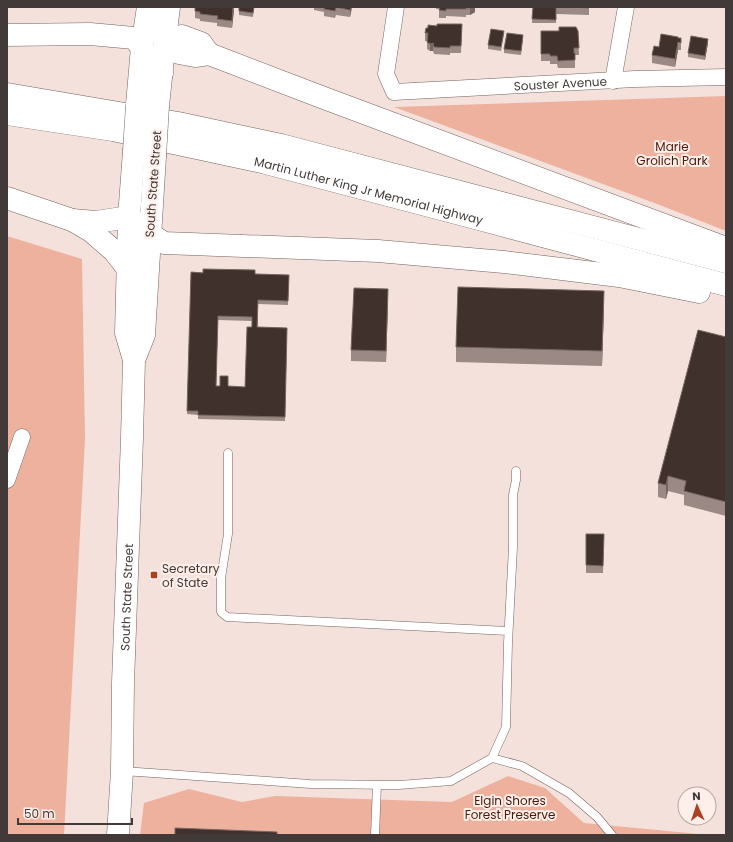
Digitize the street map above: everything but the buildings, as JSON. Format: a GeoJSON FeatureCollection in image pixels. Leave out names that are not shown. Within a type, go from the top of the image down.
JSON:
{"type":"FeatureCollection","features":[{"type":"Feature","properties":{"kind":"main road","name":"South State Street"},"geometry":{"type":"LineString","coordinates":[[134,360],[144,335],[155,156],[142,47],[148,7]]}},
{"type":"Feature","properties":{"kind":"main road","name":"South State Street"},"geometry":{"type":"LineString","coordinates":[[118,835],[122,771],[134,360],[126,333],[129,216],[134,151],[148,105],[162,73],[169,7]]}},
{"type":"Feature","properties":{"kind":"main road"},"geometry":{"type":"LineString","coordinates":[[7,35],[90,34],[134,38],[162,73]]}},
{"type":"Feature","properties":{"kind":"main road"},"geometry":{"type":"LineString","coordinates":[[165,39],[182,36],[201,43],[208,54],[726,248]]}},
{"type":"Feature","properties":{"kind":"main road","name":"Martin Luther King Jr Memorial Highway"},"geometry":{"type":"LineString","coordinates":[[7,94],[178,123],[281,145],[726,262]]}},
{"type":"Feature","properties":{"kind":"main road","name":"Martin Luther King Jr Memorial Highway"},"geometry":{"type":"LineString","coordinates":[[7,114],[113,130],[262,162],[479,218],[726,285]]}},
{"type":"Feature","properties":{"kind":"main road"},"geometry":{"type":"LineString","coordinates":[[7,198],[72,220],[91,231],[114,251],[128,269]]}},
{"type":"Feature","properties":{"kind":"main road"},"geometry":{"type":"LineString","coordinates":[[72,220],[96,222],[129,216],[150,234],[164,243],[378,251],[504,262],[619,276],[726,297]]}},
{"type":"Feature","properties":{"kind":"street","name":"Souster Avenue"},"geometry":{"type":"LineString","coordinates":[[396,7],[386,74],[394,92],[726,77]]}},
{"type":"Feature","properties":{"kind":"street"},"geometry":{"type":"LineString","coordinates":[[613,81],[626,7]]}},
{"type":"Feature","properties":{"kind":"street"},"geometry":{"type":"LineString","coordinates":[[7,480],[22,437]]}},
{"type":"Feature","properties":{"kind":"lane"},"geometry":{"type":"LineString","coordinates":[[228,453],[228,534],[221,578],[222,612],[227,617],[508,631]]}},
{"type":"Feature","properties":{"kind":"lane"},"geometry":{"type":"LineString","coordinates":[[122,771],[310,784],[399,785],[451,781],[492,758],[506,727],[508,631],[513,547],[513,495],[516,471]]}},
{"type":"Feature","properties":{"kind":"lane"},"geometry":{"type":"LineString","coordinates":[[492,758],[522,766],[569,793],[597,817],[612,835]]}},
{"type":"Feature","properties":{"kind":"lane"},"geometry":{"type":"LineString","coordinates":[[375,835],[377,785]]}},
{"type":"Feature","properties":{"kind":"green space","name":"Marie Grolich Park"},"geometry":{"type":"Polygon","coordinates":[[[726,96],[726,231],[394,107],[726,96]]]}},
{"type":"Feature","properties":{"kind":"green space"},"geometry":{"type":"Polygon","coordinates":[[[7,236],[82,259],[85,439],[64,835],[7,835],[7,236]]]}},
{"type":"Feature","properties":{"kind":"green space","name":"Elgin Shores Forest Preserve"},"geometry":{"type":"Polygon","coordinates":[[[508,776],[545,788],[584,823],[709,835],[140,835],[144,803],[189,789],[242,802],[275,796],[452,802],[508,776]]]}},
{"type":"Feature","properties":{"kind":"place","name":"Secretary of State"},"geometry":{"type":"Point","coordinates":[154,575]}}]}
